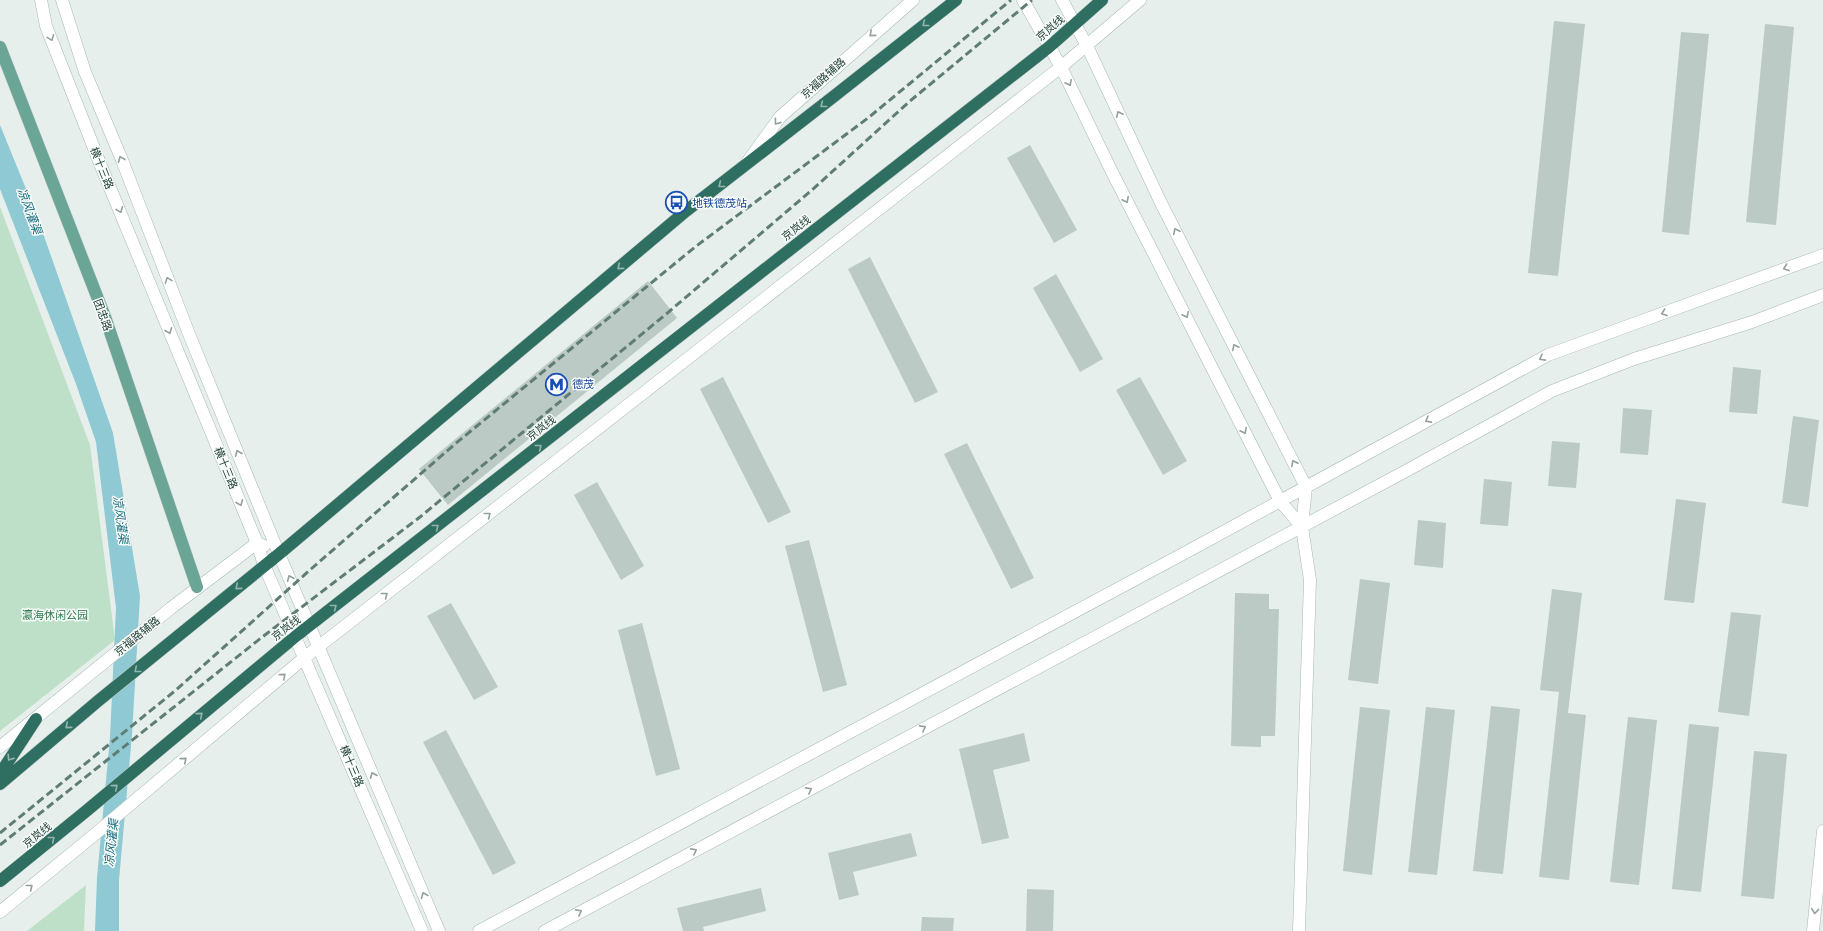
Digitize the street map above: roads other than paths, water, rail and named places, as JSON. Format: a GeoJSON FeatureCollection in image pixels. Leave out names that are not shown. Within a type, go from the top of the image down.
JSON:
{"type":"FeatureCollection","features":[{"type":"Feature","properties":{"kind":"highway"},"geometry":{"type":"LineString","coordinates":[[0,784],[98,701],[279,554],[686,211],[956,0]]}},
{"type":"Feature","properties":{"kind":"highway","name":"京岚线"},"geometry":{"type":"LineString","coordinates":[[0,881],[296,636],[1049,47],[1102,0]]}},
{"type":"Feature","properties":{"kind":"highway"},"geometry":{"type":"LineString","coordinates":[[0,774],[36,719]]}},
{"type":"Feature","properties":{"kind":"main road","name":"团忠路"},"geometry":{"type":"LineString","coordinates":[[0,47],[105,317],[197,587]]}},
{"type":"Feature","properties":{"kind":"street","name":"横十三路"},"geometry":{"type":"LineString","coordinates":[[41,0],[46,26],[257,543],[264,565],[296,636],[304,658],[422,931]]}},
{"type":"Feature","properties":{"kind":"street","name":"横十三路"},"geometry":{"type":"LineString","coordinates":[[62,0],[84,72],[122,160],[189,334],[279,554],[439,931]]}},
{"type":"Feature","properties":{"kind":"street","name":"京福路辅路"},"geometry":{"type":"LineString","coordinates":[[744,167],[780,117],[913,0]]}},
{"type":"Feature","properties":{"kind":"street"},"geometry":{"type":"LineString","coordinates":[[1023,0],[1061,67],[1112,172],[1280,501],[1302,527]]}},
{"type":"Feature","properties":{"kind":"street"},"geometry":{"type":"LineString","coordinates":[[1062,0],[1087,46],[1161,203],[1306,487],[1302,527],[1310,580],[1299,931]]}},
{"type":"Feature","properties":{"kind":"street"},"geometry":{"type":"LineString","coordinates":[[0,912],[154,785],[304,658],[1061,67],[1140,0]]}},
{"type":"Feature","properties":{"kind":"street"},"geometry":{"type":"LineString","coordinates":[[479,931],[1306,487],[1548,355],[1823,255]]}},
{"type":"Feature","properties":{"kind":"street"},"geometry":{"type":"LineString","coordinates":[[545,931],[1302,527],[1552,391],[1634,358],[1752,322],[1823,294]]}},
{"type":"Feature","properties":{"kind":"street"},"geometry":{"type":"LineString","coordinates":[[257,543],[279,554]]}},
{"type":"Feature","properties":{"kind":"street","name":"京福路辅路"},"geometry":{"type":"LineString","coordinates":[[0,747],[197,587],[257,543]]}},
{"type":"Feature","properties":{"kind":"street"},"geometry":{"type":"LineString","coordinates":[[1813,931],[1823,830]]}},
{"type":"Feature","properties":{"kind":"water","name":"凉风灌渠"},"geometry":{"type":"Polygon","coordinates":[[[0,125],[37,216],[113,433],[140,596],[132,735],[119,880],[119,931],[95,931],[97,878],[110,737],[116,608],[96,442],[76,384],[0,189],[0,125]]]}},
{"type":"Feature","properties":{"kind":"railway"},"geometry":{"type":"LineString","coordinates":[[0,833],[176,690],[311,569],[455,444],[695,247],[868,118],[1011,0]]}},
{"type":"Feature","properties":{"kind":"railway"},"geometry":{"type":"LineString","coordinates":[[0,845],[261,638],[420,517],[665,315],[812,190],[910,101],[1032,0]]}},
{"type":"Feature","properties":{"kind":"place","name":"地铁德茂站"},"geometry":{"type":"Point","coordinates":[676,203]}},
{"type":"Feature","properties":{"kind":"place","name":"德茂"},"geometry":{"type":"Point","coordinates":[556,384]}},
{"type":"Feature","properties":{"kind":"park label","name":"瀛海休闲公园"},"geometry":{"type":"Point","coordinates":[55,615]}}]}
